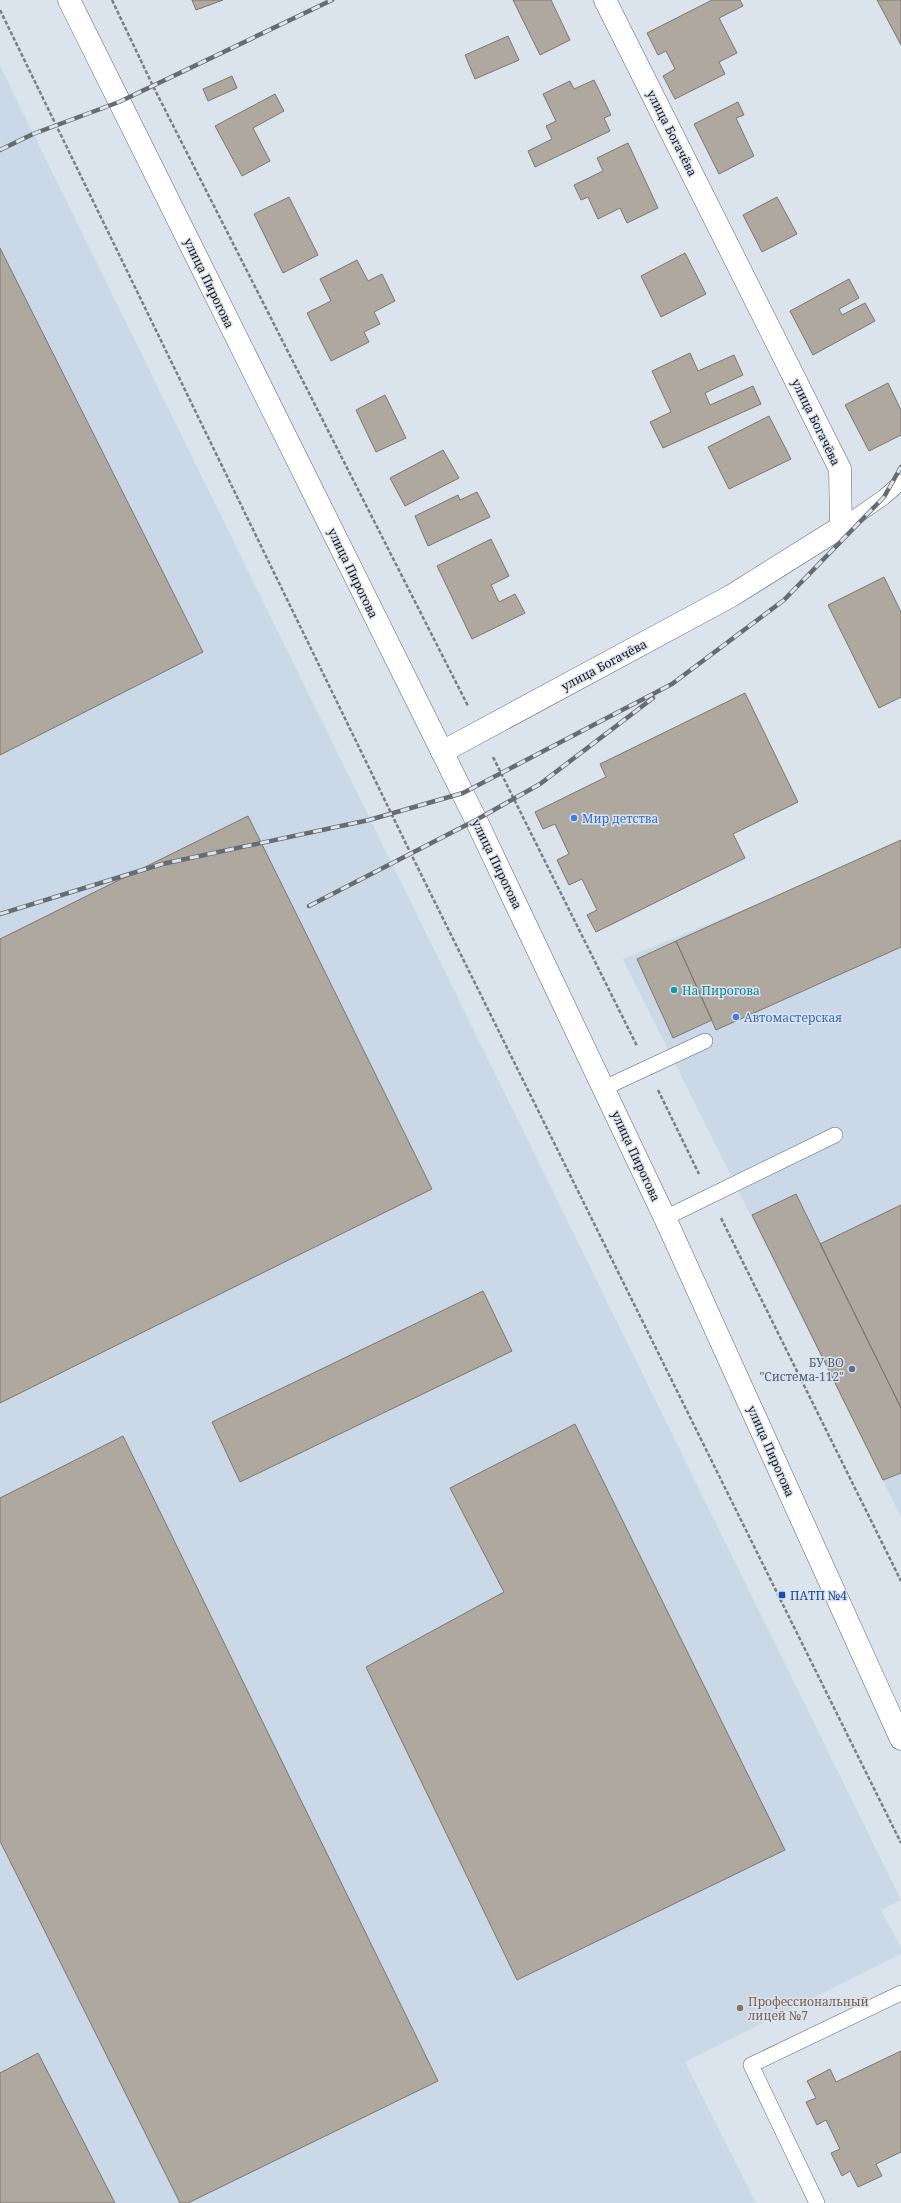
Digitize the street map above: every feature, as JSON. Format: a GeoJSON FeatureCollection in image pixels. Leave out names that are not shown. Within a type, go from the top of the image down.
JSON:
{"type":"FeatureCollection","features":[{"type":"Feature","properties":{"kind":"street","name":"улица Пирогова"},"geometry":{"type":"LineString","coordinates":[[69,0],[442,752],[604,1088],[665,1218],[899,1731]]}},
{"type":"Feature","properties":{"kind":"street","name":"улица Богачёва"},"geometry":{"type":"LineString","coordinates":[[442,752],[731,596],[841,527],[840,469],[605,0]]}},
{"type":"Feature","properties":{"kind":"lane"},"geometry":{"type":"LineString","coordinates":[[841,527],[884,497],[901,482]]}},
{"type":"Feature","properties":{"kind":"lane"},"geometry":{"type":"LineString","coordinates":[[604,1088],[705,1040]]}},
{"type":"Feature","properties":{"kind":"lane"},"geometry":{"type":"LineString","coordinates":[[665,1218],[835,1135]]}},
{"type":"Feature","properties":{"kind":"lane"},"geometry":{"type":"LineString","coordinates":[[817,2203],[751,2066],[901,1993]]}},
{"type":"Feature","properties":{"kind":"path"},"geometry":{"type":"LineString","coordinates":[[112,0],[153,86],[480,731],[901,1581]]}},
{"type":"Feature","properties":{"kind":"path"},"geometry":{"type":"LineString","coordinates":[[0,10],[414,861],[901,1843]]}},
{"type":"Feature","properties":{"kind":"shaded area"},"geometry":{"type":"Polygon","coordinates":[[[0,66],[901,1900],[881,1910],[901,1948],[901,1954],[685,2062],[756,2203],[0,2203],[0,66]]]}},
{"type":"Feature","properties":{"kind":"shaded area"},"geometry":{"type":"Polygon","coordinates":[[[901,845],[901,1517],[623,959],[901,845]]]}},
{"type":"Feature","properties":{"kind":"building"},"geometry":{"type":"Polygon","coordinates":[[[192,0],[223,0],[196,10],[192,0]]]}},
{"type":"Feature","properties":{"kind":"building"},"geometry":{"type":"Polygon","coordinates":[[[513,0],[551,0],[570,40],[540,55],[513,0]]]}},
{"type":"Feature","properties":{"kind":"building"},"geometry":{"type":"Polygon","coordinates":[[[712,0],[740,0],[743,6],[719,18],[737,53],[719,62],[725,74],[675,99],[663,76],[675,69],[666,51],[658,55],[647,33],[712,0]]]}},
{"type":"Feature","properties":{"kind":"building"},"geometry":{"type":"Polygon","coordinates":[[[877,0],[901,0],[901,45],[877,0]]]}},
{"type":"Feature","properties":{"kind":"building"},"geometry":{"type":"Polygon","coordinates":[[[508,36],[519,60],[475,79],[465,55],[508,36]]]}},
{"type":"Feature","properties":{"kind":"building"},"geometry":{"type":"Polygon","coordinates":[[[232,76],[237,88],[208,101],[203,89],[232,76]]]}},
{"type":"Feature","properties":{"kind":"building"},"geometry":{"type":"Polygon","coordinates":[[[594,80],[611,115],[604,118],[610,131],[535,167],[528,151],[552,139],[546,126],[556,121],[543,94],[570,81],[574,89],[594,80]]]}},
{"type":"Feature","properties":{"kind":"building"},"geometry":{"type":"Polygon","coordinates":[[[275,94],[284,111],[253,128],[270,161],[242,176],[215,126],[275,94]]]}},
{"type":"Feature","properties":{"kind":"building"},"geometry":{"type":"Polygon","coordinates":[[[738,102],[744,115],[736,118],[754,156],[719,174],[694,124],[738,102]]]}},
{"type":"Feature","properties":{"kind":"building"},"geometry":{"type":"Polygon","coordinates":[[[628,143],[658,208],[627,223],[620,208],[598,219],[588,197],[581,200],[574,185],[603,171],[597,158],[628,143]]]}},
{"type":"Feature","properties":{"kind":"building"},"geometry":{"type":"Polygon","coordinates":[[[289,197],[318,255],[283,273],[254,214],[289,197]]]}},
{"type":"Feature","properties":{"kind":"building"},"geometry":{"type":"Polygon","coordinates":[[[777,197],[797,234],[762,252],[743,215],[777,197]]]}},
{"type":"Feature","properties":{"kind":"building"},"geometry":{"type":"Polygon","coordinates":[[[0,248],[203,652],[0,755],[0,248]]]}},
{"type":"Feature","properties":{"kind":"building"},"geometry":{"type":"Polygon","coordinates":[[[685,253],[706,294],[661,317],[641,276],[685,253]]]}},
{"type":"Feature","properties":{"kind":"building"},"geometry":{"type":"Polygon","coordinates":[[[357,260],[368,281],[382,274],[395,301],[374,312],[380,324],[364,332],[369,342],[331,361],[307,313],[331,301],[320,279],[357,260]]]}},
{"type":"Feature","properties":{"kind":"building"},"geometry":{"type":"Polygon","coordinates":[[[849,279],[859,298],[839,309],[842,315],[865,303],[875,321],[813,355],[790,311],[849,279]]]}},
{"type":"Feature","properties":{"kind":"building"},"geometry":{"type":"Polygon","coordinates":[[[690,353],[698,371],[734,355],[743,375],[705,393],[710,405],[753,386],[761,404],[663,448],[650,422],[671,412],[652,371],[690,353]]]}},
{"type":"Feature","properties":{"kind":"building"},"geometry":{"type":"Polygon","coordinates":[[[888,383],[901,410],[901,435],[869,451],[845,405],[888,383]]]}},
{"type":"Feature","properties":{"kind":"building"},"geometry":{"type":"Polygon","coordinates":[[[385,395],[406,438],[376,452],[356,410],[385,395]]]}},
{"type":"Feature","properties":{"kind":"building"},"geometry":{"type":"Polygon","coordinates":[[[769,416],[791,459],[729,489],[708,447],[769,416]]]}},
{"type":"Feature","properties":{"kind":"building"},"geometry":{"type":"Polygon","coordinates":[[[443,450],[459,478],[405,506],[390,478],[443,450]]]}},
{"type":"Feature","properties":{"kind":"building"},"geometry":{"type":"Polygon","coordinates":[[[477,492],[490,517],[428,546],[415,516],[458,495],[460,500],[477,492]]]}},
{"type":"Feature","properties":{"kind":"building"},"geometry":{"type":"Polygon","coordinates":[[[491,539],[509,576],[491,585],[499,602],[515,594],[525,613],[472,639],[437,566],[491,539]]]}},
{"type":"Feature","properties":{"kind":"building"},"geometry":{"type":"Polygon","coordinates":[[[884,577],[901,612],[901,697],[879,708],[828,605],[884,577]]]}},
{"type":"Feature","properties":{"kind":"building"},"geometry":{"type":"Polygon","coordinates":[[[745,693],[798,802],[733,834],[745,858],[596,932],[587,915],[597,910],[582,879],[569,885],[557,860],[569,854],[555,824],[543,829],[535,812],[606,777],[600,764],[745,693]]]}},
{"type":"Feature","properties":{"kind":"building"},"geometry":{"type":"Polygon","coordinates":[[[248,816],[432,1189],[0,1403],[0,939],[248,816]]]}},
{"type":"Feature","properties":{"kind":"building"},"geometry":{"type":"Polygon","coordinates":[[[901,840],[901,947],[716,1030],[676,941],[901,840]]]}},
{"type":"Feature","properties":{"kind":"building","name":"На Пирогова"},"geometry":{"type":"Polygon","coordinates":[[[676,941],[712,1020],[673,1038],[637,959],[676,941]]]}},
{"type":"Feature","properties":{"kind":"building"},"geometry":{"type":"Polygon","coordinates":[[[796,1194],[901,1408],[901,1473],[883,1480],[752,1215],[796,1194]]]}},
{"type":"Feature","properties":{"kind":"building"},"geometry":{"type":"Polygon","coordinates":[[[901,1205],[901,1408],[820,1244],[901,1205]]]}},
{"type":"Feature","properties":{"kind":"building"},"geometry":{"type":"Polygon","coordinates":[[[483,1291],[512,1351],[240,1482],[212,1422],[483,1291]]]}},
{"type":"Feature","properties":{"kind":"building"},"geometry":{"type":"Polygon","coordinates":[[[575,1424],[785,1850],[517,1980],[366,1667],[504,1592],[450,1488],[575,1424]]]}},
{"type":"Feature","properties":{"kind":"building"},"geometry":{"type":"Polygon","coordinates":[[[123,1436],[438,2081],[188,2203],[180,2203],[0,1841],[0,1498],[123,1436]]]}},
{"type":"Feature","properties":{"kind":"building"},"geometry":{"type":"Polygon","coordinates":[[[901,2051],[901,2152],[876,2164],[882,2176],[858,2187],[850,2171],[842,2176],[831,2153],[840,2149],[826,2120],[817,2125],[806,2102],[816,2098],[807,2081],[830,2069],[836,2082],[901,2051]]]}},
{"type":"Feature","properties":{"kind":"building"},"geometry":{"type":"Polygon","coordinates":[[[38,2053],[115,2203],[0,2203],[0,2073],[38,2053]]]}},
{"type":"Feature","properties":{"kind":"railway"},"geometry":{"type":"LineString","coordinates":[[0,150],[33,134],[119,102],[332,0]]}},
{"type":"Feature","properties":{"kind":"railway"},"geometry":{"type":"LineString","coordinates":[[0,914],[162,864],[369,820],[463,793],[672,684],[784,600],[884,497],[901,467]]}},
{"type":"Feature","properties":{"kind":"railway"},"geometry":{"type":"LineString","coordinates":[[309,906],[476,820],[540,784],[653,698]]}},
{"type":"Feature","properties":{"kind":"place","name":"Мир детства"},"geometry":{"type":"Point","coordinates":[574,818]}},
{"type":"Feature","properties":{"kind":"place","name":"На Пирогова"},"geometry":{"type":"Point","coordinates":[674,990]}},
{"type":"Feature","properties":{"kind":"place","name":"Автомастерская"},"geometry":{"type":"Point","coordinates":[736,1017]}},
{"type":"Feature","properties":{"kind":"place","name":"БУ ВО \"Система-112\""},"geometry":{"type":"Point","coordinates":[852,1369]}},
{"type":"Feature","properties":{"kind":"place","name":"ПАТП №4"},"geometry":{"type":"Point","coordinates":[782,1595]}},
{"type":"Feature","properties":{"kind":"place","name":"Профессиональный лицей №7"},"geometry":{"type":"Point","coordinates":[740,2008]}}]}
